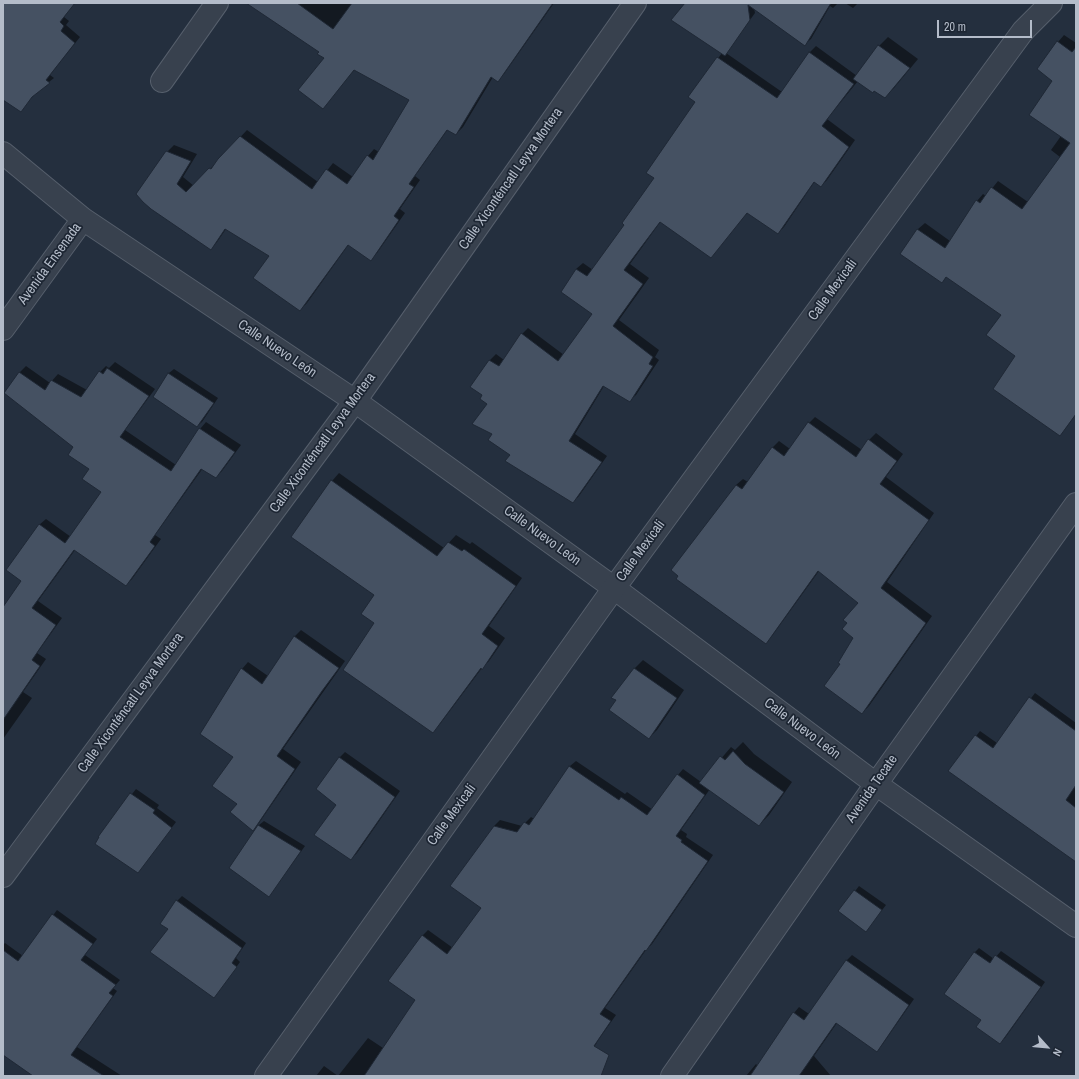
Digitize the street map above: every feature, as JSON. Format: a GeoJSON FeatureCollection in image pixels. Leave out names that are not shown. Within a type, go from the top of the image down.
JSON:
{"type":"FeatureCollection","features":[{"type":"Feature","properties":{"kind":"street"},"geometry":{"type":"LineString","coordinates":[[162,81],[217,3]]}},
{"type":"Feature","properties":{"kind":"street","name":"Calle Xiconténcatl Leyva Mortera"},"geometry":{"type":"LineString","coordinates":[[3,876],[355,401],[635,3]]}},
{"type":"Feature","properties":{"kind":"street","name":"Calle Mexicali"},"geometry":{"type":"LineString","coordinates":[[1023,31],[1034,3]]}},
{"type":"Feature","properties":{"kind":"street","name":"Calle Mexicali"},"geometry":{"type":"LineString","coordinates":[[266,1076],[614,588],[1023,31],[1051,3]]}},
{"type":"Feature","properties":{"kind":"street","name":"Calle Nuevo León"},"geometry":{"type":"LineString","coordinates":[[3,153],[83,219],[355,401],[614,588],[876,784],[1076,926]]}},
{"type":"Feature","properties":{"kind":"street","name":"Avenida Ensenada"},"geometry":{"type":"LineString","coordinates":[[3,329],[83,219]]}},
{"type":"Feature","properties":{"kind":"street","name":"Avenida Tecate"},"geometry":{"type":"LineString","coordinates":[[672,1076],[876,784],[1076,504]]}},
{"type":"Feature","properties":{"kind":"building"},"geometry":{"type":"Polygon","coordinates":[[[3,3],[75,3],[60,22],[64,26],[61,31],[75,43],[46,80],[50,83],[32,97],[21,112],[3,100],[3,3]]]}},
{"type":"Feature","properties":{"kind":"building"},"geometry":{"type":"Polygon","coordinates":[[[246,3],[297,3],[333,29],[352,3],[553,3],[498,82],[491,77],[456,135],[447,130],[409,184],[414,187],[394,216],[399,220],[371,261],[348,245],[300,311],[253,278],[269,256],[225,229],[211,250],[151,209],[136,194],[166,151],[191,161],[177,184],[186,192],[209,168],[211,169],[218,159],[240,136],[312,189],[326,169],[347,184],[367,155],[373,160],[409,100],[354,70],[323,109],[298,90],[324,58],[317,54],[319,52],[246,3]]]}},
{"type":"Feature","properties":{"kind":"building"},"geometry":{"type":"Polygon","coordinates":[[[685,3],[831,3],[805,46],[748,5],[750,20],[725,56],[671,20],[685,3]]]}},
{"type":"Feature","properties":{"kind":"building"},"geometry":{"type":"Polygon","coordinates":[[[1057,41],[1072,52],[1076,47],[1076,414],[1060,436],[993,389],[1015,356],[986,335],[1001,315],[946,277],[942,283],[900,254],[917,229],[945,248],[976,200],[980,203],[991,187],[1022,209],[1070,143],[1029,115],[1052,81],[1037,69],[1057,41]]]}},
{"type":"Feature","properties":{"kind":"building"},"geometry":{"type":"Polygon","coordinates":[[[878,45],[910,68],[885,98],[874,91],[873,93],[853,79],[878,45]]]}},
{"type":"Feature","properties":{"kind":"building"},"geometry":{"type":"Polygon","coordinates":[[[809,52],[854,84],[822,126],[849,147],[821,187],[814,182],[778,234],[747,213],[711,258],[660,222],[624,270],[643,284],[613,326],[653,357],[649,364],[653,366],[630,402],[603,386],[569,441],[602,462],[573,503],[505,461],[510,455],[488,440],[492,434],[472,424],[487,404],[480,399],[482,395],[470,387],[489,360],[499,366],[521,333],[558,361],[592,314],[561,292],[576,269],[587,276],[624,225],[622,223],[654,178],[646,173],[695,102],[688,97],[717,57],[777,98],[809,52]]]}},
{"type":"Feature","properties":{"kind":"building"},"geometry":{"type":"Polygon","coordinates":[[[107,368],[149,396],[120,437],[171,471],[199,428],[235,452],[216,478],[201,469],[150,542],[155,546],[126,586],[74,550],[32,608],[56,625],[32,660],[40,666],[3,720],[3,607],[21,581],[6,570],[39,524],[65,543],[101,492],[82,479],[89,469],[68,455],[73,447],[4,393],[19,372],[45,390],[51,380],[81,397],[99,371],[103,374],[107,368]]]}},
{"type":"Feature","properties":{"kind":"building"},"geometry":{"type":"Polygon","coordinates":[[[168,373],[214,403],[197,427],[153,397],[168,373]]]}},
{"type":"Feature","properties":{"kind":"building"},"geometry":{"type":"Polygon","coordinates":[[[808,422],[856,457],[868,439],[897,461],[880,484],[929,520],[881,588],[926,623],[862,714],[824,686],[840,664],[838,663],[853,638],[842,629],[847,623],[843,620],[858,603],[818,571],[766,644],[676,579],[678,576],[671,570],[736,485],[742,489],[772,447],[784,456],[808,422]]]}},
{"type":"Feature","properties":{"kind":"building"},"geometry":{"type":"Polygon","coordinates":[[[331,480],[437,556],[448,542],[462,551],[464,549],[516,586],[482,634],[498,646],[482,670],[481,668],[433,733],[343,670],[374,623],[361,614],[374,595],[291,537],[331,480]]]}},
{"type":"Feature","properties":{"kind":"building"},"geometry":{"type":"Polygon","coordinates":[[[294,636],[339,668],[277,756],[295,769],[253,831],[230,812],[237,804],[212,786],[233,757],[200,734],[241,668],[262,684],[294,636]]]}},
{"type":"Feature","properties":{"kind":"building"},"geometry":{"type":"Polygon","coordinates":[[[634,668],[677,698],[649,739],[609,710],[616,700],[611,698],[634,668]]]}},
{"type":"Feature","properties":{"kind":"building"},"geometry":{"type":"Polygon","coordinates":[[[1029,697],[1076,731],[1076,785],[1066,800],[1076,808],[1076,862],[948,771],[975,735],[993,748],[1029,697]]]}},
{"type":"Feature","properties":{"kind":"building"},"geometry":{"type":"Polygon","coordinates":[[[733,751],[745,764],[784,792],[759,826],[699,783],[720,756],[725,760],[733,751]]]}},
{"type":"Feature","properties":{"kind":"building"},"geometry":{"type":"Polygon","coordinates":[[[339,757],[395,797],[351,860],[314,835],[336,805],[316,789],[339,757]]]}},
{"type":"Feature","properties":{"kind":"building"},"geometry":{"type":"Polygon","coordinates":[[[569,766],[619,800],[621,797],[647,815],[677,774],[705,795],[676,836],[682,840],[681,842],[708,861],[646,951],[645,950],[600,1014],[611,1021],[594,1046],[609,1055],[601,1076],[364,1076],[415,1000],[388,981],[422,935],[447,954],[481,908],[450,886],[494,826],[517,832],[524,822],[529,825],[569,766]]]}},
{"type":"Feature","properties":{"kind":"building"},"geometry":{"type":"Polygon","coordinates":[[[130,793],[155,810],[153,813],[172,828],[138,873],[95,844],[98,837],[130,793]]]}},
{"type":"Feature","properties":{"kind":"building"},"geometry":{"type":"Polygon","coordinates":[[[258,825],[301,851],[269,897],[229,868],[258,825]]]}},
{"type":"Feature","properties":{"kind":"building"},"geometry":{"type":"Polygon","coordinates":[[[854,890],[882,910],[866,932],[838,911],[854,890]]]}},
{"type":"Feature","properties":{"kind":"building"},"geometry":{"type":"Polygon","coordinates":[[[176,900],[242,948],[232,963],[237,967],[214,998],[150,952],[168,929],[160,924],[176,900]]]}},
{"type":"Feature","properties":{"kind":"building"},"geometry":{"type":"Polygon","coordinates":[[[52,914],[93,944],[81,960],[116,985],[109,993],[113,996],[71,1055],[104,1076],[33,1076],[3,1055],[3,950],[18,961],[52,914]]]}},
{"type":"Feature","properties":{"kind":"building"},"geometry":{"type":"Polygon","coordinates":[[[974,952],[990,963],[995,955],[1041,987],[1000,1044],[976,1027],[981,1020],[944,994],[974,952]]]}},
{"type":"Feature","properties":{"kind":"building"},"geometry":{"type":"Polygon","coordinates":[[[846,960],[909,1005],[877,1052],[836,1023],[799,1076],[750,1076],[793,1012],[804,1020],[846,960]]]}}]}
